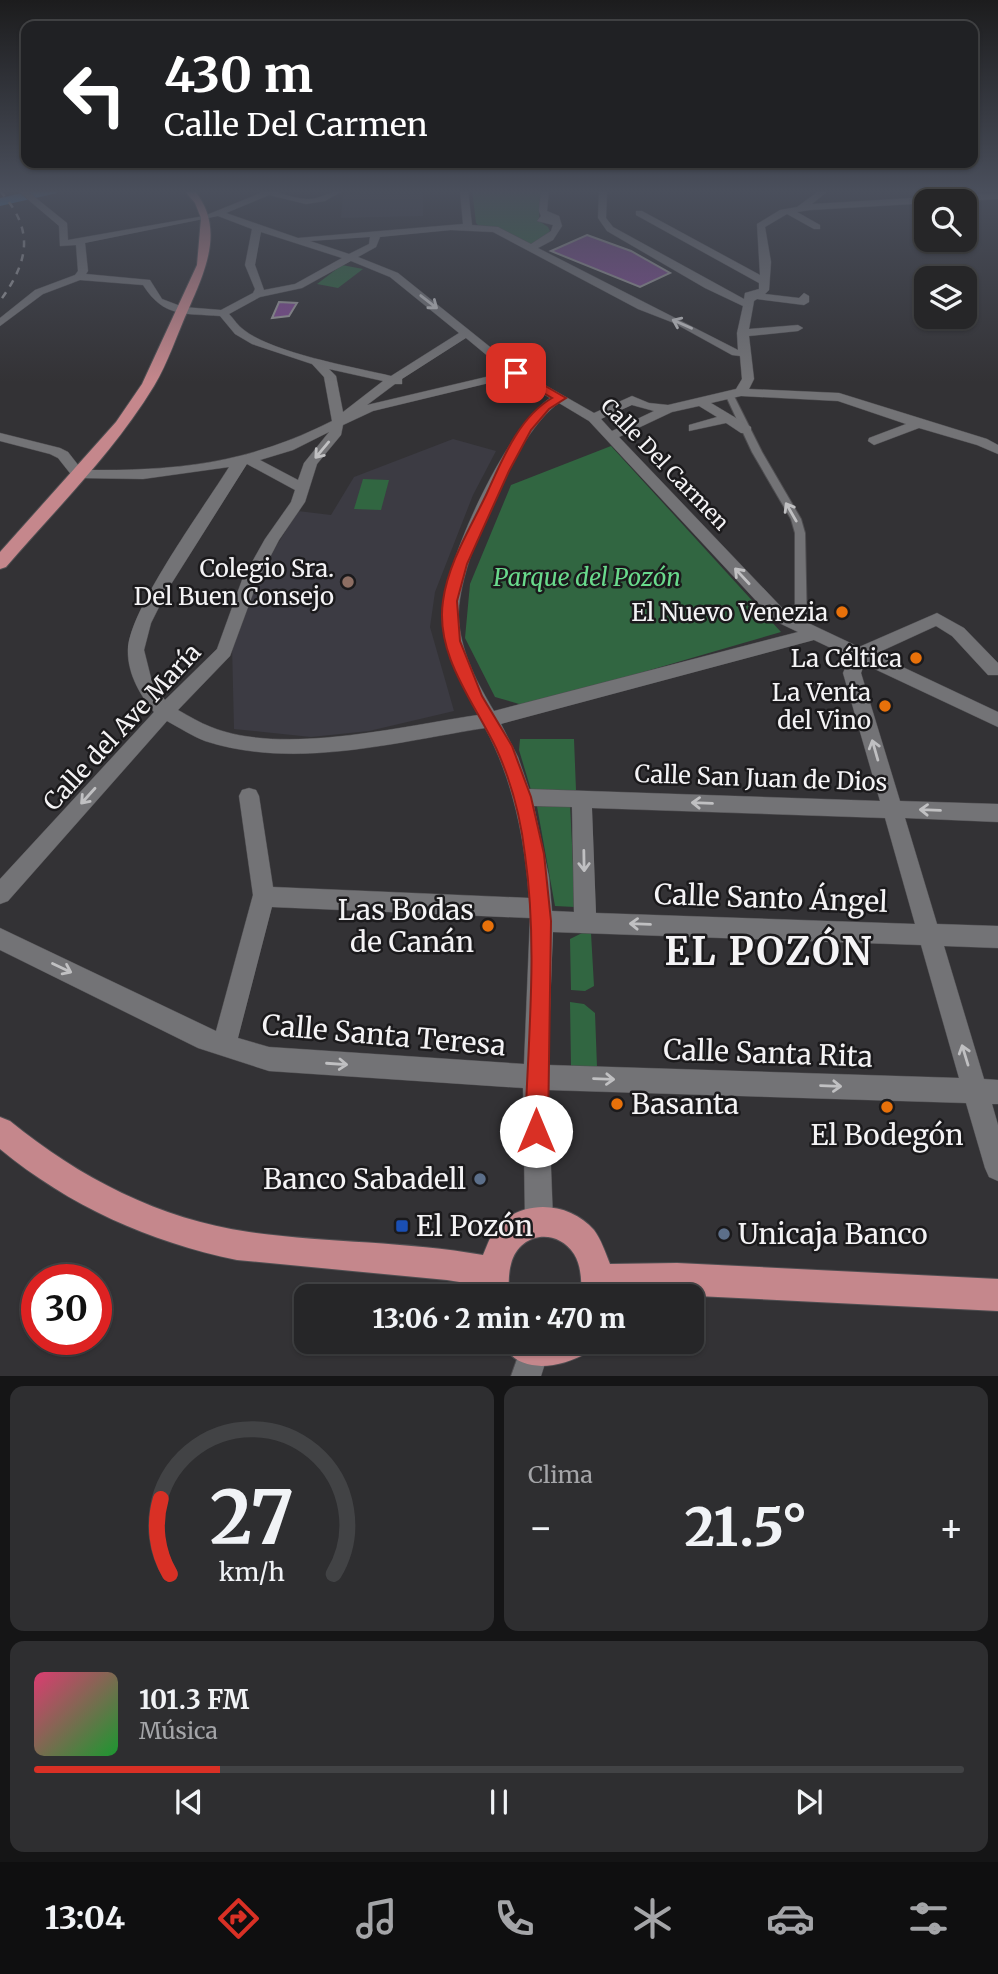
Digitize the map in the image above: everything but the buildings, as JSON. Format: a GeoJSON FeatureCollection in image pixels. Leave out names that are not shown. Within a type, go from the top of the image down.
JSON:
{"type":"FeatureCollection","features":[{"type":"Feature","properties":{"kind":"main road"},"geometry":{"type":"LineString","coordinates":[[0,563],[121,425],[149,384],[202,265],[203,254]]}},
{"type":"Feature","properties":{"kind":"main road"},"geometry":{"type":"LineString","coordinates":[[0,1131],[35,1161],[127,1212],[181,1232],[239,1246],[438,1261],[492,1284],[495,1256],[503,1241],[514,1230],[527,1222],[558,1222],[573,1231],[586,1245],[594,1263],[597,1284]]}},
{"type":"Feature","properties":{"kind":"main road"},"geometry":{"type":"LineString","coordinates":[[638,1284],[677,1279],[998,1295]]}},
{"type":"Feature","properties":{"kind":"street"},"geometry":{"type":"LineString","coordinates":[[79,277],[83,271],[81,254]]}},
{"type":"Feature","properties":{"kind":"street"},"geometry":{"type":"LineString","coordinates":[[252,254],[250,265],[260,289],[257,295]]}},
{"type":"Feature","properties":{"kind":"street","name":"Calle Del Carmen"},"geometry":{"type":"LineString","coordinates":[[338,254],[394,275],[516,373],[593,418],[780,617],[998,720]]}},
{"type":"Feature","properties":{"kind":"street"},"geometry":{"type":"LineString","coordinates":[[0,323],[39,292],[79,277],[146,282],[158,301],[183,310],[223,313],[257,295],[298,286],[356,254]]}},
{"type":"Feature","properties":{"kind":"street"},"geometry":{"type":"LineString","coordinates":[[543,254],[642,307],[678,321],[736,353],[743,353]]}},
{"type":"Feature","properties":{"kind":"street"},"geometry":{"type":"LineString","coordinates":[[654,254],[733,298],[756,292]]}},
{"type":"Feature","properties":{"kind":"street"},"geometry":{"type":"LineString","coordinates":[[702,254],[756,292]]}},
{"type":"Feature","properties":{"kind":"street"},"geometry":{"type":"LineString","coordinates":[[735,393],[748,379],[743,353],[743,333],[766,262],[765,254]]}},
{"type":"Feature","properties":{"kind":"street"},"geometry":{"type":"LineString","coordinates":[[713,288],[756,292],[804,302],[800,297]]}},
{"type":"Feature","properties":{"kind":"street"},"geometry":{"type":"LineString","coordinates":[[223,313],[239,332],[256,342],[316,362],[435,392]]}},
{"type":"Feature","properties":{"kind":"street"},"geometry":{"type":"LineString","coordinates":[[743,333],[798,328]]}},
{"type":"Feature","properties":{"kind":"street","name":"Calle del Ave María"},"geometry":{"type":"LineString","coordinates":[[0,894],[165,712],[224,652],[250,580],[304,489],[312,463],[335,436],[338,421],[392,380],[467,333]]}},
{"type":"Feature","properties":{"kind":"street"},"geometry":{"type":"LineString","coordinates":[[316,362],[330,376],[338,421]]}},
{"type":"Feature","properties":{"kind":"street"},"geometry":{"type":"LineString","coordinates":[[0,438],[55,451],[78,474],[143,475],[244,460],[288,447],[369,408],[516,373]]}},
{"type":"Feature","properties":{"kind":"street"},"geometry":{"type":"LineString","coordinates":[[244,460],[160,589],[143,623],[136,650],[145,689],[165,712],[208,734],[282,746],[326,746],[489,720],[807,631],[800,533],[796,519],[746,430],[735,393]]}},
{"type":"Feature","properties":{"kind":"street"},"geometry":{"type":"LineString","coordinates":[[611,436],[668,409],[735,393],[839,397],[982,442],[998,450]]}},
{"type":"Feature","properties":{"kind":"street"},"geometry":{"type":"LineString","coordinates":[[539,1220],[536,1077],[541,915],[535,854],[523,797],[504,746],[475,697],[452,641],[450,601],[460,564],[503,471],[526,429],[545,407],[560,398]]}},
{"type":"Feature","properties":{"kind":"street"},"geometry":{"type":"LineString","coordinates":[[593,418],[632,400],[646,406],[668,409]]}},
{"type":"Feature","properties":{"kind":"street"},"geometry":{"type":"LineString","coordinates":[[700,401],[724,419],[746,430]]}},
{"type":"Feature","properties":{"kind":"street"},"geometry":{"type":"LineString","coordinates":[[694,428],[724,419]]}},
{"type":"Feature","properties":{"kind":"street"},"geometry":{"type":"LineString","coordinates":[[874,441],[918,424]]}},
{"type":"Feature","properties":{"kind":"street"},"geometry":{"type":"LineString","coordinates":[[244,460],[304,489]]}},
{"type":"Feature","properties":{"kind":"street"},"geometry":{"type":"LineString","coordinates":[[998,669],[994,670],[958,632],[937,619],[859,654],[852,673],[929,933],[987,1092],[998,1168]]}},
{"type":"Feature","properties":{"kind":"street"},"geometry":{"type":"LineString","coordinates":[[224,1047],[264,895],[249,796]]}},
{"type":"Feature","properties":{"kind":"street","name":"Calle San Juan de Dios"},"geometry":{"type":"LineString","coordinates":[[523,797],[998,813]]}},
{"type":"Feature","properties":{"kind":"street"},"geometry":{"type":"LineString","coordinates":[[582,799],[585,923]]}},
{"type":"Feature","properties":{"kind":"street","name":"Calle Santo Ángel"},"geometry":{"type":"LineString","coordinates":[[264,895],[280,899],[541,915],[585,923],[998,937]]}},
{"type":"Feature","properties":{"kind":"street","name":"Calle Santa Teresa"},"geometry":{"type":"LineString","coordinates":[[0,939],[224,1047],[269,1059],[536,1077]]}},
{"type":"Feature","properties":{"kind":"street","name":"Calle Santa Rita"},"geometry":{"type":"LineString","coordinates":[[536,1077],[987,1092]]}},
{"type":"Feature","properties":{"kind":"shaded area","name":"Colegio Sra. Del Buen Consejo"},"geometry":{"type":"Polygon","coordinates":[[[453,439],[496,451],[473,495],[435,592],[430,627],[454,711],[369,731],[311,737],[234,729],[232,645],[261,571],[298,511],[331,515],[354,477],[453,439]]]}},
{"type":"Feature","properties":{"kind":"green space"},"geometry":{"type":"Polygon","coordinates":[[[342,265],[363,269],[338,288],[317,284],[342,265]]]}},
{"type":"Feature","properties":{"kind":"green space","name":"Parque del Pozón"},"geometry":{"type":"Polygon","coordinates":[[[611,446],[781,632],[526,706],[495,697],[465,638],[470,584],[511,485],[611,446]]]}},
{"type":"Feature","properties":{"kind":"green space"},"geometry":{"type":"Polygon","coordinates":[[[363,479],[389,480],[381,510],[354,509],[363,479]]]}},
{"type":"Feature","properties":{"kind":"green space"},"geometry":{"type":"Polygon","coordinates":[[[520,739],[574,739],[576,790],[531,790],[519,750],[520,739]]]}},
{"type":"Feature","properties":{"kind":"green space"},"geometry":{"type":"Polygon","coordinates":[[[536,801],[570,803],[575,907],[555,906],[536,801]]]}},
{"type":"Feature","properties":{"kind":"green space"},"geometry":{"type":"Polygon","coordinates":[[[582,933],[591,933],[594,986],[585,991],[571,990],[570,939],[582,933]]]}},
{"type":"Feature","properties":{"kind":"green space"},"geometry":{"type":"Polygon","coordinates":[[[570,1002],[584,1004],[595,1013],[597,1067],[571,1066],[570,1002]]]}},
{"type":"Feature","properties":{"kind":"railway"},"geometry":{"type":"LineString","coordinates":[[0,301],[17,272],[23,254]]}},
{"type":"Feature","properties":{"kind":"place","name":"Colegio Sra. Del Buen Consejo"},"geometry":{"type":"Point","coordinates":[348,582]}},
{"type":"Feature","properties":{"kind":"place","name":"El Nuevo Venezia"},"geometry":{"type":"Point","coordinates":[842,612]}},
{"type":"Feature","properties":{"kind":"place","name":"La Céltica"},"geometry":{"type":"Point","coordinates":[916,658]}},
{"type":"Feature","properties":{"kind":"place","name":"La Venta del Vino"},"geometry":{"type":"Point","coordinates":[885,706]}},
{"type":"Feature","properties":{"kind":"place","name":"Las Bodas de Canán"},"geometry":{"type":"Point","coordinates":[488,926]}},
{"type":"Feature","properties":{"kind":"place","name":"Basanta"},"geometry":{"type":"Point","coordinates":[617,1104]}},
{"type":"Feature","properties":{"kind":"place","name":"El Bodegón"},"geometry":{"type":"Point","coordinates":[887,1107]}},
{"type":"Feature","properties":{"kind":"place","name":"Banco Sabadell"},"geometry":{"type":"Point","coordinates":[480,1179]}},
{"type":"Feature","properties":{"kind":"place","name":"El Pozón"},"geometry":{"type":"Point","coordinates":[402,1226]}},
{"type":"Feature","properties":{"kind":"place","name":"Unicaja Banco"},"geometry":{"type":"Point","coordinates":[724,1234]}},
{"type":"Feature","properties":{"kind":"district","name":"EL POZÓN"},"geometry":{"type":"Point","coordinates":[769,951]}},
{"type":"Feature","properties":{"kind":"route"},"geometry":{"type":"LineString","coordinates":[[516,373],[560,398],[545,407],[526,429],[492,491],[460,564],[450,601],[452,641],[475,697],[504,746],[523,797],[535,854],[541,921],[536,1131]]}}]}
